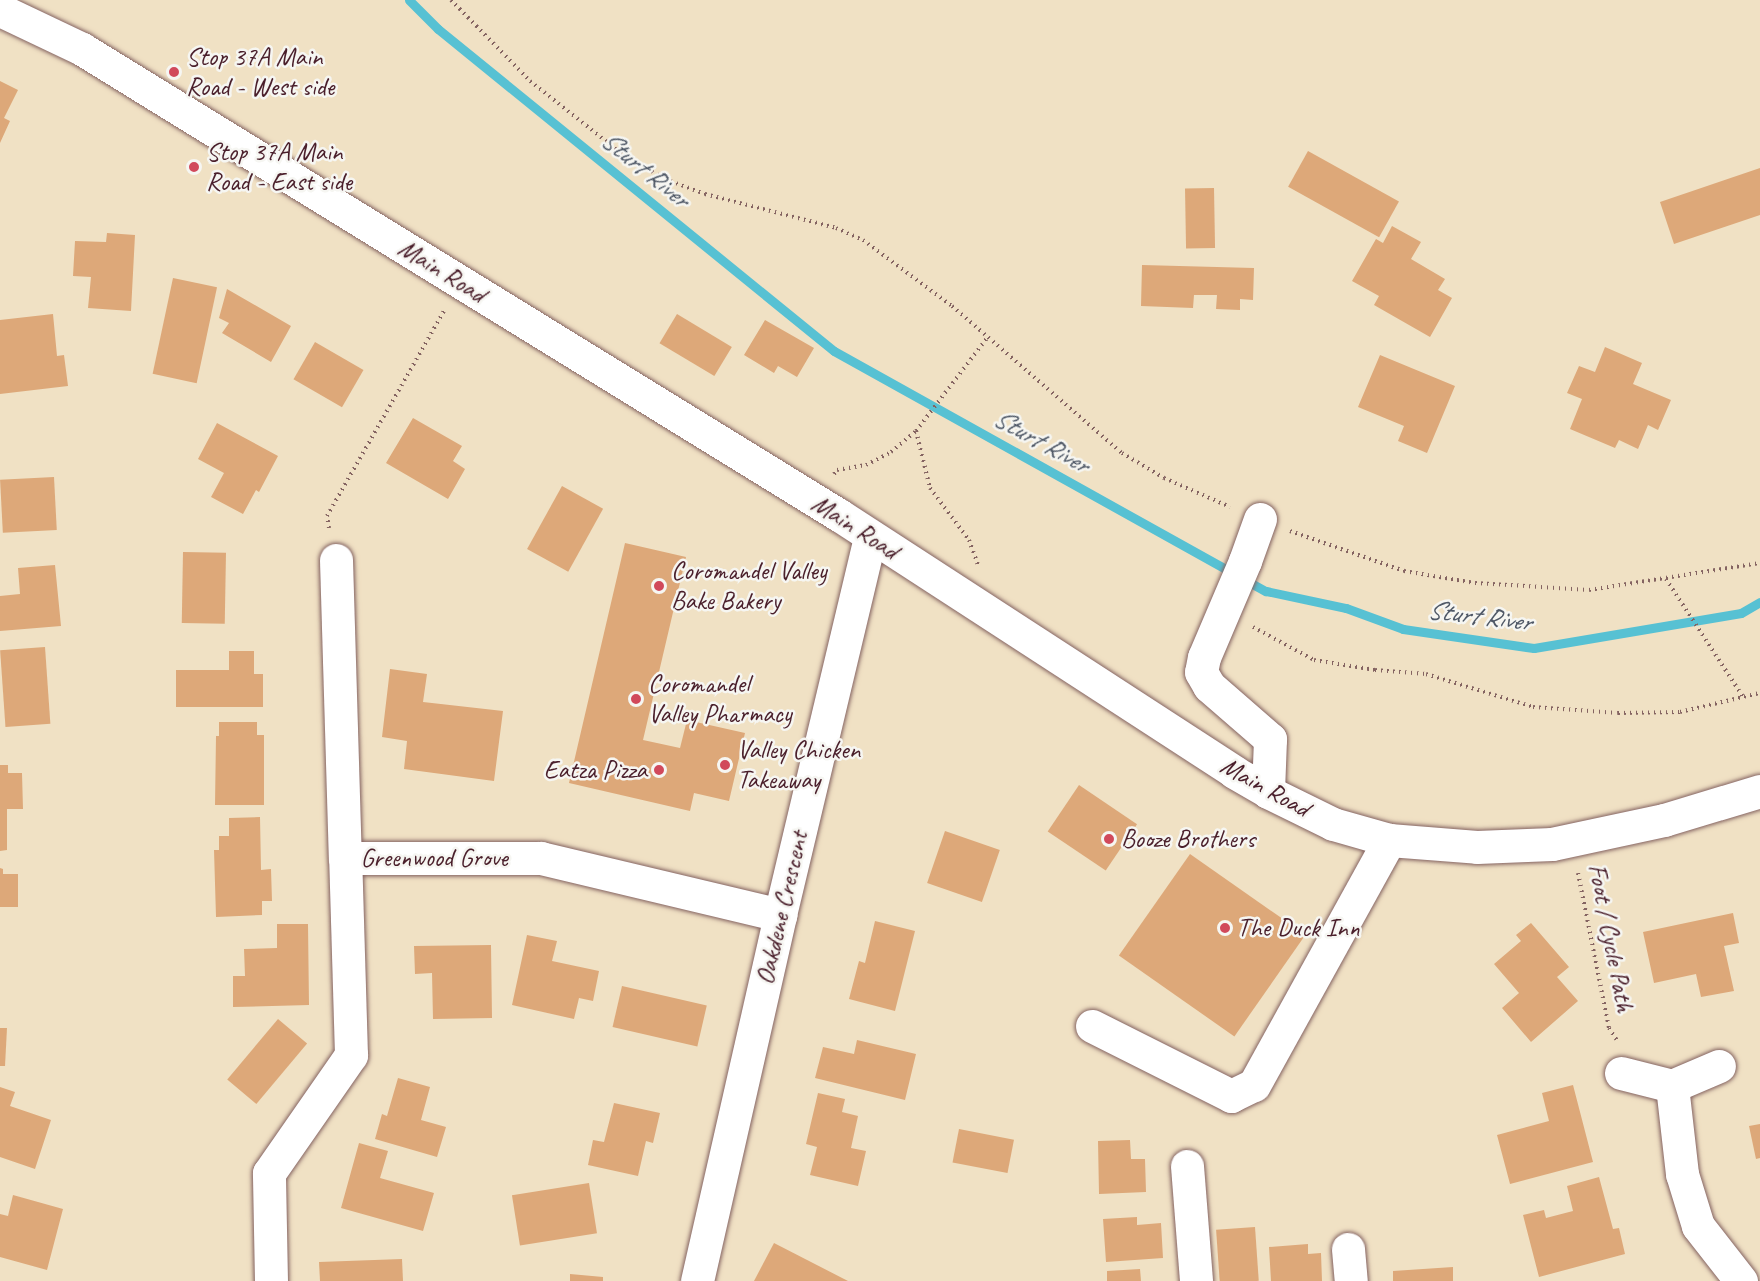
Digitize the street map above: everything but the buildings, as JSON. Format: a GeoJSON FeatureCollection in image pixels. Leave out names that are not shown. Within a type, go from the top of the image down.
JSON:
{"type":"FeatureCollection","features":[{"type":"Feature","properties":{"kind":"street","name":"Main Road"},"geometry":{"type":"LineString","coordinates":[[0,10],[82,49],[817,502],[1268,792],[1334,824],[1389,840],[1478,846],[1552,844],[1664,820],[1760,791]]}},
{"type":"Feature","properties":{"kind":"street"},"geometry":{"type":"LineString","coordinates":[[1260,519],[1245,561],[1204,657],[1201,672],[1209,686],[1270,739],[1268,792]]}},
{"type":"Feature","properties":{"kind":"street","name":"Oakdene Crescent"},"geometry":{"type":"LineString","coordinates":[[697,1281],[780,915],[870,537]]}},
{"type":"Feature","properties":{"kind":"street","name":"Greenwood Grove"},"geometry":{"type":"LineString","coordinates":[[336,560],[345,858],[540,858],[780,915]]}},
{"type":"Feature","properties":{"kind":"street"},"geometry":{"type":"LineString","coordinates":[[1092,1026],[1231,1096],[1254,1085],[1389,840]]}},
{"type":"Feature","properties":{"kind":"street"},"geometry":{"type":"LineString","coordinates":[[271,1281],[269,1173],[351,1055],[345,858]]}},
{"type":"Feature","properties":{"kind":"street"},"geometry":{"type":"LineString","coordinates":[[1621,1073],[1672,1086],[1719,1066]]}},
{"type":"Feature","properties":{"kind":"street"},"geometry":{"type":"LineString","coordinates":[[1672,1086],[1682,1174],[1698,1226],[1741,1281]]}},
{"type":"Feature","properties":{"kind":"street"},"geometry":{"type":"LineString","coordinates":[[1187,1166],[1196,1281]]}},
{"type":"Feature","properties":{"kind":"street"},"geometry":{"type":"LineString","coordinates":[[1752,1281],[1760,1275]]}},
{"type":"Feature","properties":{"kind":"path"},"geometry":{"type":"LineString","coordinates":[[451,0],[530,81],[621,153],[665,179],[705,194],[836,228],[863,240],[952,306],[1122,453],[1164,478],[1260,519],[1404,571],[1475,583],[1589,590],[1760,563]]}},
{"type":"Feature","properties":{"kind":"path"},"geometry":{"type":"LineString","coordinates":[[336,560],[327,516],[461,283]]}},
{"type":"Feature","properties":{"kind":"path"},"geometry":{"type":"LineString","coordinates":[[817,502],[837,470],[866,465],[891,452],[916,431],[946,395],[987,338]]}},
{"type":"Feature","properties":{"kind":"path"},"geometry":{"type":"LineString","coordinates":[[916,431],[930,488],[969,540],[980,570]]}},
{"type":"Feature","properties":{"kind":"path"},"geometry":{"type":"LineString","coordinates":[[1666,579],[1744,698]]}},
{"type":"Feature","properties":{"kind":"path"},"geometry":{"type":"LineString","coordinates":[[1224,609],[1261,633],[1314,660],[1375,670],[1426,674],[1533,707],[1618,713],[1680,712],[1760,693]]}},
{"type":"Feature","properties":{"kind":"path","name":"Foot / Cycle Path"},"geometry":{"type":"LineString","coordinates":[[1572,839],[1608,1028],[1628,1057],[1621,1073]]}},
{"type":"Feature","properties":{"kind":"waterway","name":"Sturt River"},"geometry":{"type":"LineString","coordinates":[[409,0],[438,29],[834,351],[1266,591],[1346,608],[1403,629],[1534,648],[1741,613],[1760,602]]}},
{"type":"Feature","properties":{"kind":"place","name":"Stop 37A Main Road - West side"},"geometry":{"type":"Point","coordinates":[174,72]}},
{"type":"Feature","properties":{"kind":"place","name":"Stop 37A Main Road - East side"},"geometry":{"type":"Point","coordinates":[194,167]}},
{"type":"Feature","properties":{"kind":"place","name":"Coromandel Valley Bake Bakery"},"geometry":{"type":"Point","coordinates":[659,586]}},
{"type":"Feature","properties":{"kind":"place","name":"Coromandel Valley Pharmacy"},"geometry":{"type":"Point","coordinates":[636,699]}},
{"type":"Feature","properties":{"kind":"place","name":"Valley Chicken Takeaway"},"geometry":{"type":"Point","coordinates":[725,765]}},
{"type":"Feature","properties":{"kind":"place","name":"Eatza Pizza"},"geometry":{"type":"Point","coordinates":[659,770]}},
{"type":"Feature","properties":{"kind":"place","name":"Booze Brothers"},"geometry":{"type":"Point","coordinates":[1109,839]}},
{"type":"Feature","properties":{"kind":"place","name":"The Duck Inn"},"geometry":{"type":"Point","coordinates":[1225,928]}}]}
